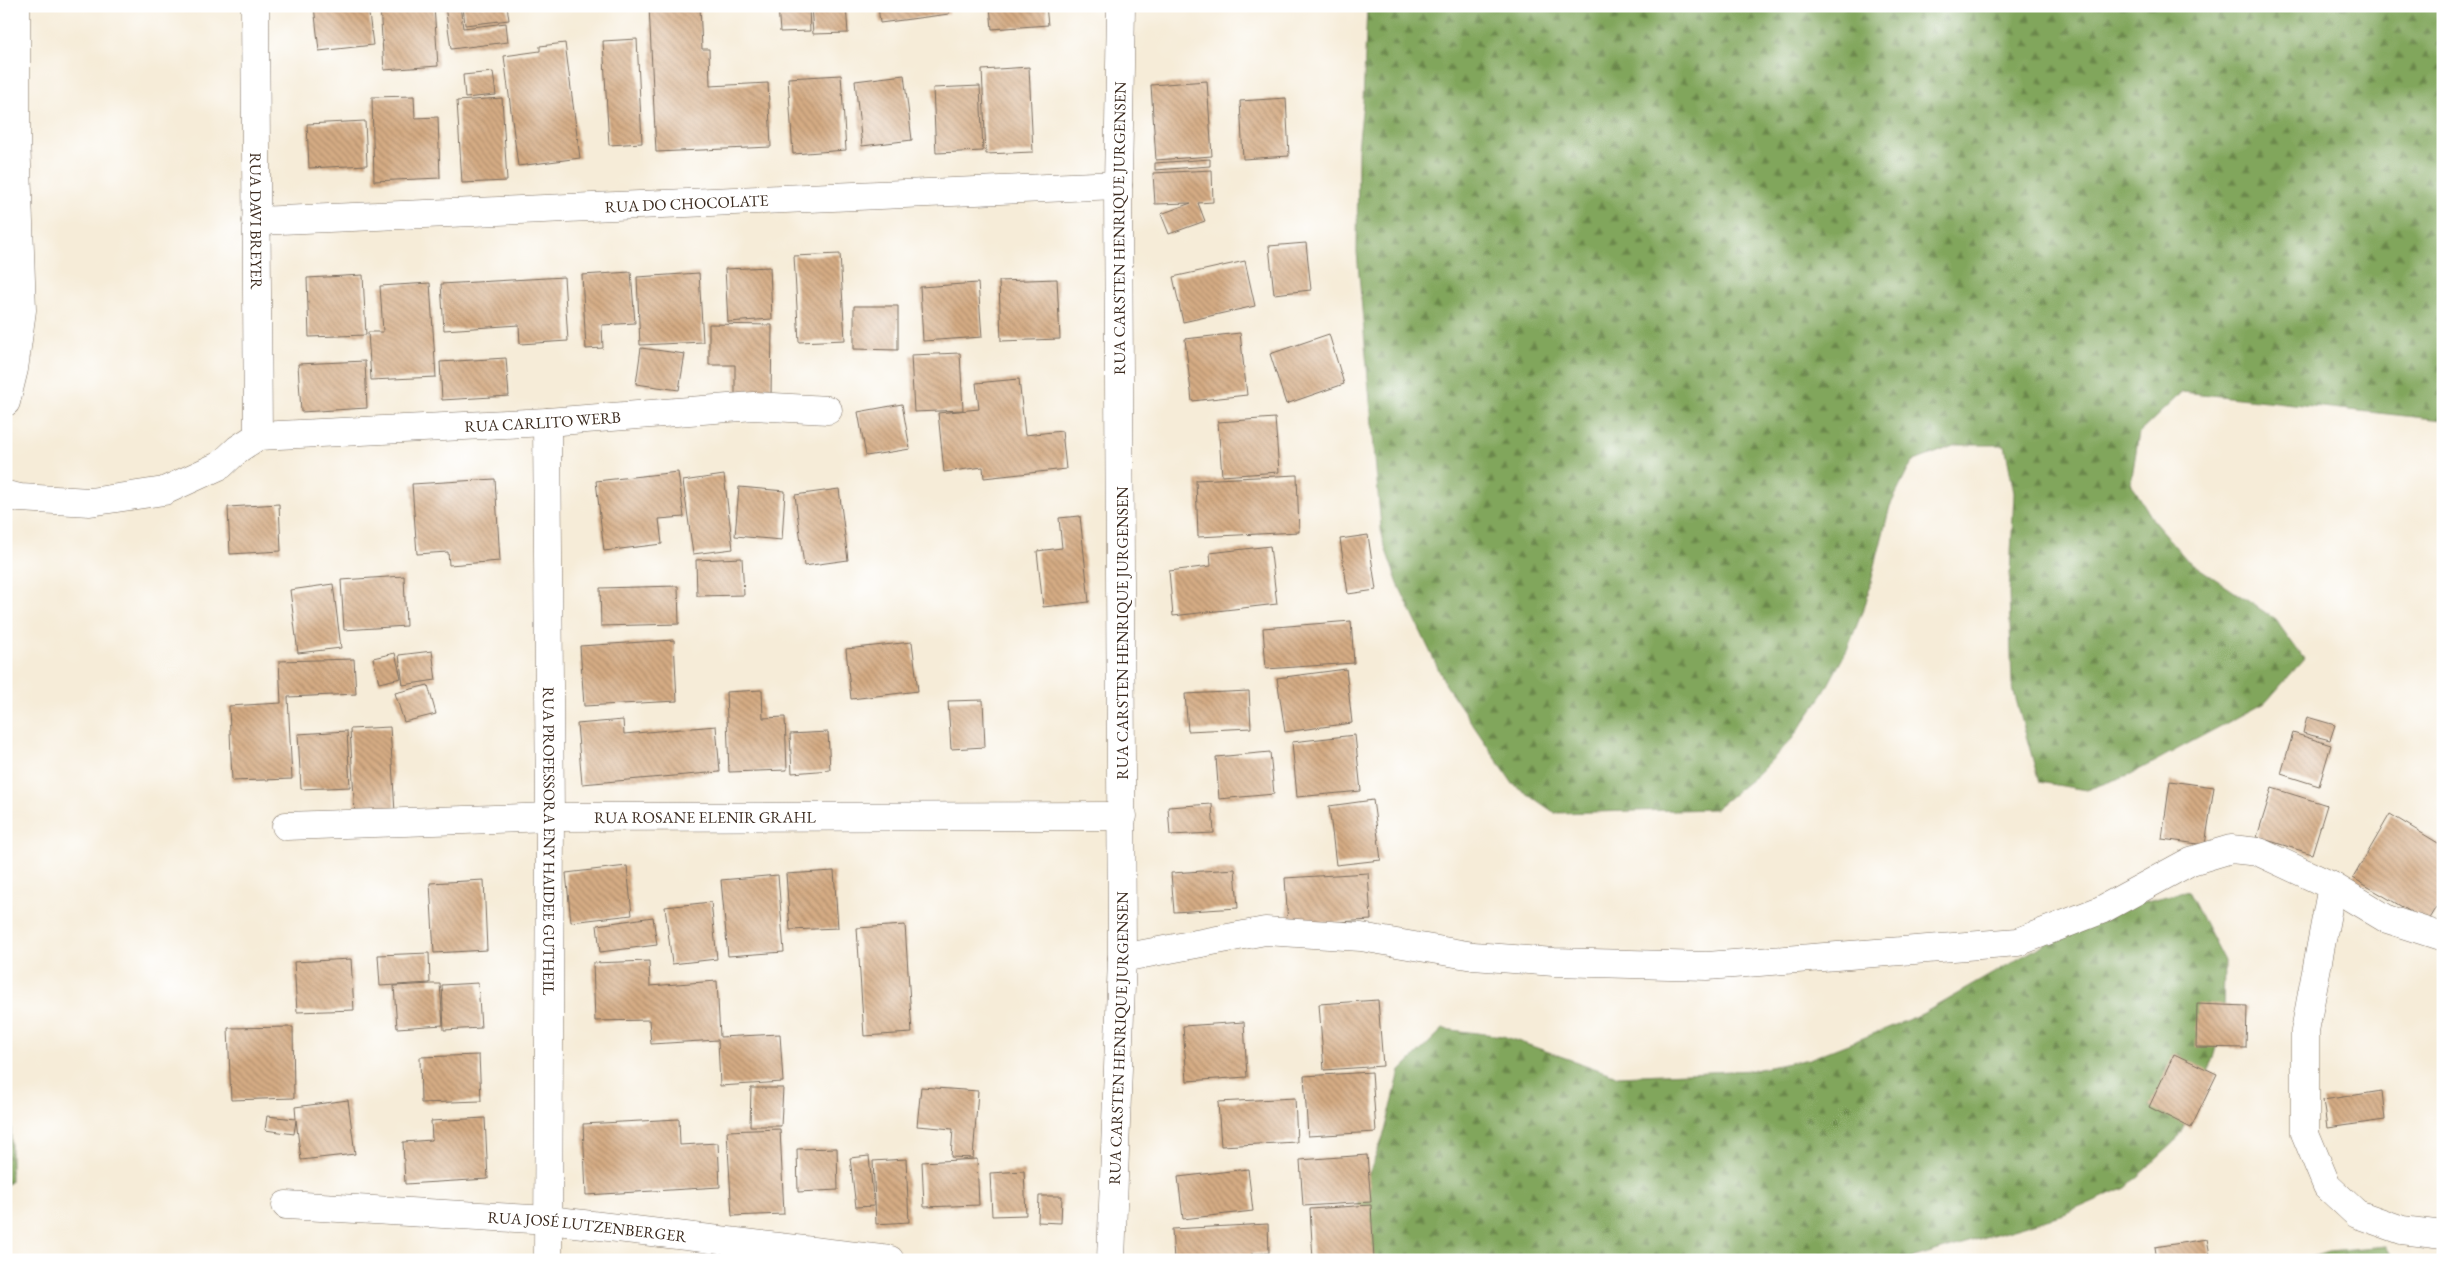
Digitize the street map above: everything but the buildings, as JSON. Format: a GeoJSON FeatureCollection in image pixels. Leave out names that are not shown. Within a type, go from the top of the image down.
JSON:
{"type":"FeatureCollection","features":[{"type":"Feature","properties":{"kind":"street"},"geometry":{"type":"LineString","coordinates":[[6,402],[14,369],[22,310],[16,136],[16,6]]}},
{"type":"Feature","properties":{"kind":"street","name":"RUA DAVI BREYER"},"geometry":{"type":"LineString","coordinates":[[255,6],[258,436]]}},
{"type":"Feature","properties":{"kind":"street","name":"RUA CARSTEN HENRIQUE JURGENSEN"},"geometry":{"type":"LineString","coordinates":[[1111,1260],[1122,958],[1123,816],[1118,185],[1121,6]]}},
{"type":"Feature","properties":{"kind":"street","name":"RUA DO CHOCOLATE"},"geometry":{"type":"LineString","coordinates":[[256,221],[1118,185]]}},
{"type":"Feature","properties":{"kind":"street","name":"RUA CARLITO WERB"},"geometry":{"type":"LineString","coordinates":[[258,436],[547,422],[754,406],[828,410]]}},
{"type":"Feature","properties":{"kind":"street","name":"RUA PROFESSORA ENY HAIDEE GUTHEIL"},"geometry":{"type":"LineString","coordinates":[[547,422],[550,817],[548,1260]]}},
{"type":"Feature","properties":{"kind":"street"},"geometry":{"type":"LineString","coordinates":[[6,495],[20,498],[90,502],[164,491],[221,465],[238,449],[258,436]]}},
{"type":"Feature","properties":{"kind":"street","name":"RUA ROSANE ELENIR GRAHL"},"geometry":{"type":"LineString","coordinates":[[286,826],[550,817],[1123,816]]}},
{"type":"Feature","properties":{"kind":"street"},"geometry":{"type":"LineString","coordinates":[[1122,958],[1265,931],[1362,937],[1473,956],[1554,962],[1707,966],[2018,942],[2101,910],[2191,861],[2231,849],[2259,852],[2332,886],[2387,919],[2443,937]]}},
{"type":"Feature","properties":{"kind":"street"},"geometry":{"type":"LineString","coordinates":[[2332,886],[2305,1031],[2305,1133],[2327,1186],[2357,1214],[2402,1230],[2443,1235]]}},
{"type":"Feature","properties":{"kind":"street","name":"RUA JOSÉ LUTZENBERGER"},"geometry":{"type":"LineString","coordinates":[[286,1204],[549,1220],[890,1260]]}},
{"type":"Feature","properties":{"kind":"green space"},"geometry":{"type":"Polygon","coordinates":[[[1367,6],[2443,6],[2443,420],[2182,392],[2139,433],[2131,483],[2155,523],[2187,560],[2275,619],[2304,659],[2266,702],[2131,774],[2086,790],[2039,782],[2012,685],[2009,594],[2014,493],[2005,445],[1956,445],[1912,462],[1890,506],[1866,602],[1847,650],[1823,694],[1792,739],[1758,774],[1715,809],[1555,813],[1513,784],[1446,685],[1398,584],[1382,539],[1357,252],[1358,149],[1363,102],[1367,6]]]}},
{"type":"Feature","properties":{"kind":"green space"},"geometry":{"type":"Polygon","coordinates":[[[2188,891],[2224,961],[2223,1023],[2205,1086],[2175,1142],[2126,1187],[2067,1213],[1908,1260],[1346,1260],[1350,1225],[1385,1131],[1400,1071],[1443,1029],[1503,1036],[1617,1076],[1754,1070],[1809,1059],[1922,1014],[2074,927],[2134,904],[2188,891]]]}},
{"type":"Feature","properties":{"kind":"green space"},"geometry":{"type":"Polygon","coordinates":[[[6,1114],[11,1116],[11,1181],[6,1186],[6,1114]]]}},
{"type":"Feature","properties":{"kind":"green space"},"geometry":{"type":"Polygon","coordinates":[[[2386,1246],[2394,1260],[2299,1260],[2328,1251],[2386,1246]]]}}]}
